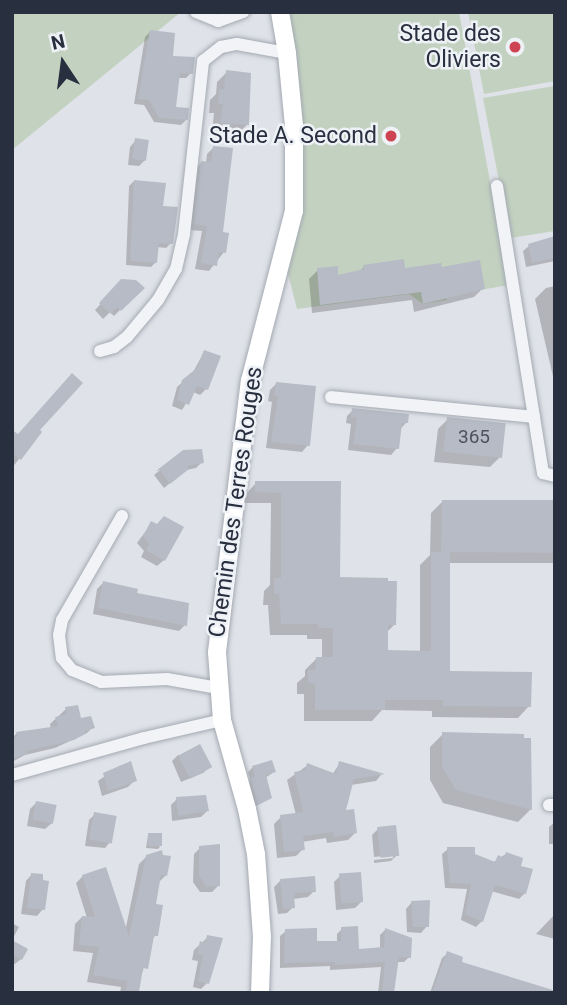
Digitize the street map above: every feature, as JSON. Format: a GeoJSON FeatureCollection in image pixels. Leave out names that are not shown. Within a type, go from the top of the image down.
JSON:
{"type":"FeatureCollection","features":[{"type":"Feature","properties":{"kind":"main road","name":"Chemin des Terres Rouges"},"geometry":{"type":"LineString","coordinates":[[260,993],[262,923],[254,846],[222,720],[217,638],[246,406],[294,211],[295,148],[288,53],[280,12]]}},
{"type":"Feature","properties":{"kind":"street"},"geometry":{"type":"LineString","coordinates":[[196,12],[218,21],[243,12]]}},
{"type":"Feature","properties":{"kind":"street"},"geometry":{"type":"LineString","coordinates":[[100,351],[127,337],[158,300],[176,269],[184,234],[199,81],[204,61],[221,47],[237,44],[288,53]]}},
{"type":"Feature","properties":{"kind":"street"},"geometry":{"type":"LineString","coordinates":[[497,186],[543,472],[555,476]]}},
{"type":"Feature","properties":{"kind":"street"},"geometry":{"type":"LineString","coordinates":[[331,397],[534,417]]}},
{"type":"Feature","properties":{"kind":"street"},"geometry":{"type":"LineString","coordinates":[[122,516],[62,620],[59,635],[62,658],[72,670],[101,682],[156,679],[218,688]]}},
{"type":"Feature","properties":{"kind":"street"},"geometry":{"type":"LineString","coordinates":[[12,775],[144,738],[222,720]]}},
{"type":"Feature","properties":{"kind":"green space"},"geometry":{"type":"Polygon","coordinates":[[[12,12],[181,12],[12,150],[12,12]]]}},
{"type":"Feature","properties":{"kind":"green space","name":"Stade A. Second"},"geometry":{"type":"Polygon","coordinates":[[[287,12],[459,12],[509,285],[446,296],[447,300],[423,304],[409,294],[297,309],[287,270],[303,201],[297,71],[287,12]]]}},
{"type":"Feature","properties":{"kind":"green space","name":"Stade des Oliviers"},"geometry":{"type":"Polygon","coordinates":[[[468,12],[555,12],[555,81],[484,94],[468,12]]]}},
{"type":"Feature","properties":{"kind":"green space"},"geometry":{"type":"Polygon","coordinates":[[[555,86],[555,231],[510,238],[483,98],[555,86]]]}},
{"type":"Feature","properties":{"kind":"building"},"geometry":{"type":"Polygon","coordinates":[[[150,30],[175,33],[173,56],[195,57],[193,74],[180,73],[176,107],[189,108],[188,120],[159,118],[149,100],[138,99],[150,30]]]}},
{"type":"Feature","properties":{"kind":"building"},"geometry":{"type":"Polygon","coordinates":[[[226,70],[251,73],[249,125],[220,123],[223,104],[218,104],[219,89],[224,89],[226,70]]]}},
{"type":"Feature","properties":{"kind":"building"},"geometry":{"type":"Polygon","coordinates":[[[135,138],[149,140],[146,161],[132,159],[135,138]]]}},
{"type":"Feature","properties":{"kind":"building"},"geometry":{"type":"Polygon","coordinates":[[[213,146],[233,148],[223,232],[229,233],[226,253],[219,252],[217,266],[201,263],[207,226],[194,224],[201,161],[211,162],[213,146]]]}},
{"type":"Feature","properties":{"kind":"building"},"geometry":{"type":"Polygon","coordinates":[[[134,180],[166,183],[163,206],[178,207],[173,244],[159,243],[157,263],[130,261],[134,180]]]}},
{"type":"Feature","properties":{"kind":"building"},"geometry":{"type":"Polygon","coordinates":[[[555,236],[555,258],[532,263],[528,244],[555,236]]]}},
{"type":"Feature","properties":{"kind":"building"},"geometry":{"type":"Polygon","coordinates":[[[404,259],[405,268],[441,263],[442,267],[480,260],[485,289],[423,304],[421,292],[320,305],[317,268],[338,266],[338,275],[364,269],[363,265],[404,259]]]}},
{"type":"Feature","properties":{"kind":"building"},"geometry":{"type":"Polygon","coordinates":[[[121,279],[136,280],[145,288],[121,311],[117,307],[111,314],[99,303],[121,279]]]}},
{"type":"Feature","properties":{"kind":"building"},"geometry":{"type":"Polygon","coordinates":[[[204,350],[221,356],[208,390],[197,386],[189,405],[177,400],[182,380],[197,368],[204,350]]]}},
{"type":"Feature","properties":{"kind":"building"},"geometry":{"type":"Polygon","coordinates":[[[72,373],[83,383],[40,430],[42,432],[21,460],[12,453],[12,430],[18,434],[72,373]]]}},
{"type":"Feature","properties":{"kind":"building"},"geometry":{"type":"Polygon","coordinates":[[[276,382],[316,386],[310,446],[271,442],[278,396],[274,396],[276,382]]]}},
{"type":"Feature","properties":{"kind":"building"},"geometry":{"type":"Polygon","coordinates":[[[352,408],[409,414],[408,423],[402,423],[399,449],[353,444],[357,418],[351,417],[352,408]]]}},
{"type":"Feature","properties":{"kind":"building"},"geometry":{"type":"Polygon","coordinates":[[[447,417],[506,423],[502,458],[443,452],[447,417]]]}},
{"type":"Feature","properties":{"kind":"building"},"geometry":{"type":"Polygon","coordinates":[[[202,449],[204,463],[187,466],[189,469],[170,484],[160,470],[156,471],[183,450],[202,449]]]}},
{"type":"Feature","properties":{"kind":"building"},"geometry":{"type":"Polygon","coordinates":[[[255,481],[341,481],[340,577],[388,578],[388,581],[397,581],[396,625],[388,625],[388,650],[431,651],[431,552],[441,552],[442,500],[555,500],[555,553],[450,552],[450,671],[532,672],[531,707],[443,706],[443,700],[385,700],[385,710],[315,710],[315,684],[308,683],[308,670],[315,670],[316,657],[333,657],[333,628],[318,628],[318,624],[281,624],[279,594],[274,594],[274,578],[281,578],[281,493],[255,492],[255,481]]]}},
{"type":"Feature","properties":{"kind":"building"},"geometry":{"type":"Polygon","coordinates":[[[164,516],[184,527],[165,561],[146,550],[149,544],[143,536],[151,521],[157,524],[164,516]]]}},
{"type":"Feature","properties":{"kind":"building"},"geometry":{"type":"Polygon","coordinates":[[[103,581],[138,589],[137,593],[189,603],[187,626],[98,608],[103,581]]]}},
{"type":"Feature","properties":{"kind":"building"},"geometry":{"type":"Polygon","coordinates":[[[78,705],[81,718],[91,716],[95,728],[85,731],[85,734],[74,740],[27,751],[28,754],[12,759],[12,738],[18,736],[16,732],[58,726],[55,717],[67,714],[65,707],[78,705]]]}},
{"type":"Feature","properties":{"kind":"building"},"geometry":{"type":"Polygon","coordinates":[[[442,732],[524,734],[524,738],[531,738],[532,810],[456,790],[442,767],[442,732]]]}},
{"type":"Feature","properties":{"kind":"building"},"geometry":{"type":"Polygon","coordinates":[[[200,744],[212,767],[190,779],[178,756],[200,744]]]}},
{"type":"Feature","properties":{"kind":"building"},"geometry":{"type":"Polygon","coordinates":[[[272,760],[276,772],[266,775],[272,798],[258,805],[250,778],[255,777],[252,766],[272,760]]]}},
{"type":"Feature","properties":{"kind":"building"},"geometry":{"type":"Polygon","coordinates":[[[131,761],[137,781],[108,791],[103,773],[131,761]]]}},
{"type":"Feature","properties":{"kind":"building"},"geometry":{"type":"Polygon","coordinates":[[[339,761],[385,774],[354,779],[346,810],[354,809],[357,833],[334,837],[333,832],[303,836],[305,850],[284,852],[280,815],[303,812],[294,772],[305,770],[307,763],[336,774],[339,761]]]}},
{"type":"Feature","properties":{"kind":"building"},"geometry":{"type":"Polygon","coordinates":[[[206,795],[209,811],[178,816],[176,797],[206,795]]]}},
{"type":"Feature","properties":{"kind":"building"},"geometry":{"type":"Polygon","coordinates":[[[36,801],[57,805],[53,824],[32,820],[36,801]]]}},
{"type":"Feature","properties":{"kind":"building"},"geometry":{"type":"Polygon","coordinates":[[[94,812],[117,816],[112,844],[89,840],[94,812]]]}},
{"type":"Feature","properties":{"kind":"building"},"geometry":{"type":"Polygon","coordinates":[[[396,825],[399,856],[380,858],[377,827],[396,825]]]}},
{"type":"Feature","properties":{"kind":"building"},"geometry":{"type":"Polygon","coordinates":[[[148,833],[162,833],[162,846],[148,846],[148,833]]]}},
{"type":"Feature","properties":{"kind":"building"},"geometry":{"type":"Polygon","coordinates":[[[220,844],[220,886],[206,887],[199,875],[199,846],[220,844]]]}},
{"type":"Feature","properties":{"kind":"building"},"geometry":{"type":"Polygon","coordinates":[[[447,847],[475,847],[475,854],[495,862],[498,855],[504,858],[506,852],[523,858],[521,866],[533,869],[526,894],[495,885],[483,922],[465,914],[471,884],[450,883],[447,847]]]}},
{"type":"Feature","properties":{"kind":"building"},"geometry":{"type":"Polygon","coordinates":[[[162,850],[163,855],[171,856],[167,876],[161,875],[156,904],[163,905],[158,936],[154,936],[148,969],[143,968],[139,992],[126,990],[127,981],[93,975],[99,947],[79,945],[82,916],[95,917],[82,875],[106,867],[129,936],[146,855],[162,850]]]}},
{"type":"Feature","properties":{"kind":"building"},"geometry":{"type":"Polygon","coordinates":[[[361,872],[363,902],[341,903],[339,874],[361,872]]]}},
{"type":"Feature","properties":{"kind":"building"},"geometry":{"type":"Polygon","coordinates":[[[31,873],[43,874],[43,880],[49,881],[45,910],[27,908],[31,873]]]}},
{"type":"Feature","properties":{"kind":"building"},"geometry":{"type":"Polygon","coordinates":[[[315,876],[316,892],[294,893],[295,908],[283,909],[280,879],[315,876]]]}},
{"type":"Feature","properties":{"kind":"building"},"geometry":{"type":"Polygon","coordinates":[[[430,900],[429,927],[413,927],[411,901],[430,900]]]}},
{"type":"Feature","properties":{"kind":"building"},"geometry":{"type":"Polygon","coordinates":[[[358,926],[359,949],[384,947],[385,928],[412,938],[411,958],[399,957],[394,993],[382,993],[385,962],[335,965],[335,962],[284,963],[285,929],[317,928],[317,941],[341,941],[341,927],[358,926]]]}},
{"type":"Feature","properties":{"kind":"building"},"geometry":{"type":"Polygon","coordinates":[[[207,935],[223,938],[209,984],[198,981],[203,955],[197,954],[200,941],[205,943],[207,935]]]}},
{"type":"Feature","properties":{"kind":"building"},"geometry":{"type":"Polygon","coordinates":[[[12,940],[28,949],[22,960],[12,954],[12,940]]]}},
{"type":"Feature","properties":{"kind":"building"},"geometry":{"type":"Polygon","coordinates":[[[447,951],[463,957],[462,962],[553,990],[552,993],[432,993],[447,951]]]}},
{"type":"Feature","properties":{"kind":"place","name":"Stade des Oliviers"},"geometry":{"type":"Point","coordinates":[515,47]}},
{"type":"Feature","properties":{"kind":"place","name":"Stade A. Second"},"geometry":{"type":"Point","coordinates":[391,136]}}]}
